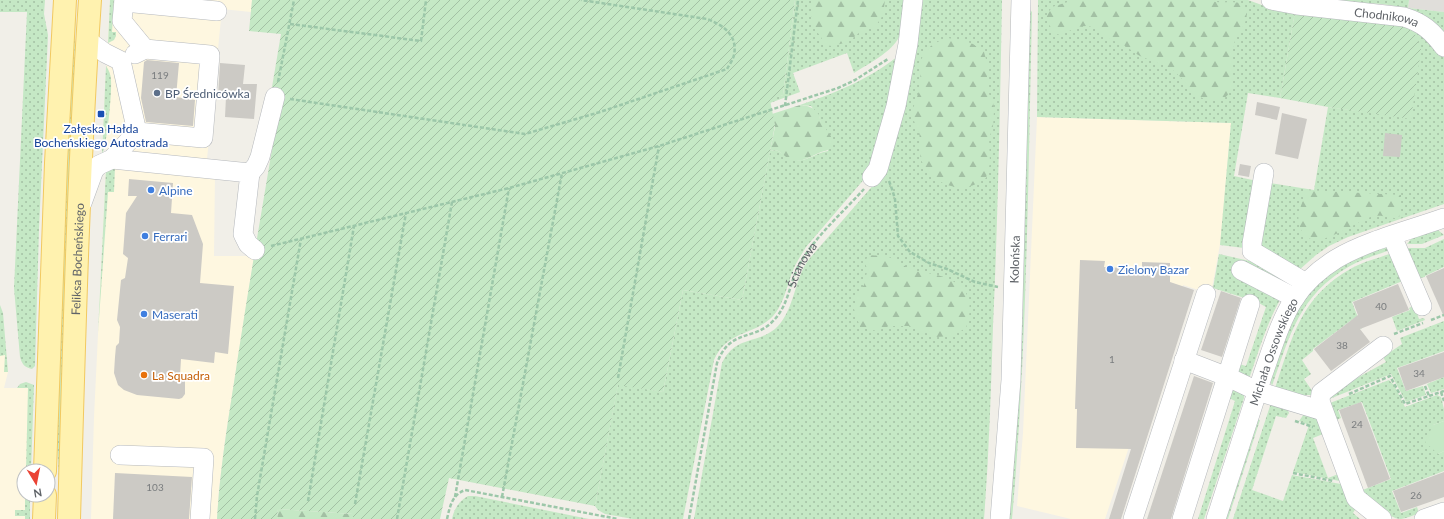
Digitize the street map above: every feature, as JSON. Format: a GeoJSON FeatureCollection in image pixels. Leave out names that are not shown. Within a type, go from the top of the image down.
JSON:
{"type":"FeatureCollection","features":[{"type":"Feature","properties":{"kind":"main road"},"geometry":{"type":"LineString","coordinates":[[45,463],[56,163],[65,0]]}},
{"type":"Feature","properties":{"kind":"main road","name":"Feliksa Bocheńskiego"},"geometry":{"type":"LineString","coordinates":[[69,519],[80,210],[90,0]]}},
{"type":"Feature","properties":{"kind":"main road"},"geometry":{"type":"LineString","coordinates":[[44,503],[44,519]]}},
{"type":"Feature","properties":{"kind":"street"},"geometry":{"type":"LineString","coordinates":[[879,176],[878,169],[896,106],[908,44],[913,0]]}},
{"type":"Feature","properties":{"kind":"street","name":"Kolońska"},"geometry":{"type":"LineString","coordinates":[[1000,519],[1011,380],[1021,0]]}},
{"type":"Feature","properties":{"kind":"street","name":"Chodnikowa"},"geometry":{"type":"LineString","coordinates":[[1271,0],[1297,5],[1404,17],[1426,26],[1444,46]]}},
{"type":"Feature","properties":{"kind":"street"},"geometry":{"type":"LineString","coordinates":[[145,49],[122,21],[124,1],[217,11]]}},
{"type":"Feature","properties":{"kind":"street"},"geometry":{"type":"LineString","coordinates":[[87,40],[105,53],[121,61]]}},
{"type":"Feature","properties":{"kind":"street"},"geometry":{"type":"LineString","coordinates":[[121,61],[145,49],[210,55],[202,138],[137,132]]}},
{"type":"Feature","properties":{"kind":"street"},"geometry":{"type":"LineString","coordinates":[[121,61],[137,132]]}},
{"type":"Feature","properties":{"kind":"street"},"geometry":{"type":"LineString","coordinates":[[255,250],[248,244],[243,234],[250,174],[256,166],[260,156],[275,97]]}},
{"type":"Feature","properties":{"kind":"street"},"geometry":{"type":"LineString","coordinates":[[80,210],[94,170],[99,165],[112,159],[137,132]]}},
{"type":"Feature","properties":{"kind":"street"},"geometry":{"type":"LineString","coordinates":[[112,159],[250,174]]}},
{"type":"Feature","properties":{"kind":"street"},"geometry":{"type":"LineString","coordinates":[[1264,173],[1252,242],[1252,251],[1306,283]]}},
{"type":"Feature","properties":{"kind":"street","name":"Michała Ossowskiego"},"geometry":{"type":"LineString","coordinates":[[1216,519],[1257,392],[1285,317],[1295,298],[1306,283],[1320,271],[1347,253],[1444,218]]}},
{"type":"Feature","properties":{"kind":"street"},"geometry":{"type":"LineString","coordinates":[[1392,236],[1422,306]]}},
{"type":"Feature","properties":{"kind":"street"},"geometry":{"type":"LineString","coordinates":[[1241,270],[1295,298]]}},
{"type":"Feature","properties":{"kind":"street"},"geometry":{"type":"LineString","coordinates":[[1133,519],[1206,294]]}},
{"type":"Feature","properties":{"kind":"street"},"geometry":{"type":"LineString","coordinates":[[1182,519],[1250,304]]}},
{"type":"Feature","properties":{"kind":"street"},"geometry":{"type":"LineString","coordinates":[[1382,519],[1356,498],[1320,400],[1321,393],[1383,346]]}},
{"type":"Feature","properties":{"kind":"street"},"geometry":{"type":"LineString","coordinates":[[1184,360],[1228,377],[1257,392],[1323,411]]}},
{"type":"Feature","properties":{"kind":"street"},"geometry":{"type":"LineString","coordinates":[[120,455],[204,458],[200,519]]}},
{"type":"Feature","properties":{"kind":"street"},"geometry":{"type":"LineString","coordinates":[[1424,519],[1444,512]]}},
{"type":"Feature","properties":{"kind":"path"},"geometry":{"type":"LineString","coordinates":[[294,0],[275,97],[525,134],[600,112],[727,69],[734,56],[734,45],[730,33],[720,24],[707,19],[581,0]]}},
{"type":"Feature","properties":{"kind":"path"},"geometry":{"type":"LineString","coordinates":[[290,24],[421,41],[426,0]]}},
{"type":"Feature","properties":{"kind":"path"},"geometry":{"type":"LineString","coordinates":[[785,106],[798,0]]}},
{"type":"Feature","properties":{"kind":"path"},"geometry":{"type":"LineString","coordinates":[[255,250],[509,188],[660,146],[838,88],[876,68],[908,44]]}},
{"type":"Feature","properties":{"kind":"path"},"geometry":{"type":"LineString","coordinates":[[618,378],[660,146]]}},
{"type":"Feature","properties":{"kind":"path"},"geometry":{"type":"LineString","coordinates":[[502,497],[562,173]]}},
{"type":"Feature","properties":{"kind":"path"},"geometry":{"type":"LineString","coordinates":[[879,176],[894,194],[898,236],[910,252],[929,263],[947,269],[975,282],[1013,292]]}},
{"type":"Feature","properties":{"kind":"path","name":"Ścianowa"},"geometry":{"type":"LineString","coordinates":[[689,519],[717,363],[721,353],[736,339],[771,324],[780,313],[800,264],[808,250],[864,189],[879,176]]}},
{"type":"Feature","properties":{"kind":"path"},"geometry":{"type":"LineString","coordinates":[[455,497],[509,188]]}},
{"type":"Feature","properties":{"kind":"path"},"geometry":{"type":"LineString","coordinates":[[397,519],[452,202]]}},
{"type":"Feature","properties":{"kind":"path"},"geometry":{"type":"LineString","coordinates":[[355,504],[406,213]]}},
{"type":"Feature","properties":{"kind":"path"},"geometry":{"type":"LineString","coordinates":[[308,501],[354,226]]}},
{"type":"Feature","properties":{"kind":"path"},"geometry":{"type":"LineString","coordinates":[[255,519],[257,496],[301,238]]}},
{"type":"Feature","properties":{"kind":"path"},"geometry":{"type":"LineString","coordinates":[[1383,346],[1386,338],[1444,315]]}},
{"type":"Feature","properties":{"kind":"path"},"geometry":{"type":"LineString","coordinates":[[1342,396],[1390,376],[1405,404],[1443,392],[1444,401]]}},
{"type":"Feature","properties":{"kind":"path"},"geometry":{"type":"LineString","coordinates":[[1425,386],[1429,396]]}},
{"type":"Feature","properties":{"kind":"path"},"geometry":{"type":"LineString","coordinates":[[1293,474],[1350,484]]}},
{"type":"Feature","properties":{"kind":"path"},"geometry":{"type":"LineString","coordinates":[[447,519],[452,500],[458,493],[465,490],[618,519]]}},
{"type":"Feature","properties":{"kind":"shaded area"},"geometry":{"type":"Polygon","coordinates":[[[110,0],[252,0],[251,12],[222,9],[207,159],[102,149],[110,0]]]}},
{"type":"Feature","properties":{"kind":"shaded area"},"geometry":{"type":"Polygon","coordinates":[[[1409,0],[1444,0],[1444,12],[1408,8],[1409,0]]]}},
{"type":"Feature","properties":{"kind":"shaded area"},"geometry":{"type":"Polygon","coordinates":[[[1037,117],[1231,123],[1221,239],[1211,294],[1183,285],[1105,519],[1071,519],[1017,506],[1023,433],[1037,117]]]}},
{"type":"Feature","properties":{"kind":"shaded area"},"geometry":{"type":"Polygon","coordinates":[[[115,166],[215,174],[214,256],[254,256],[225,440],[217,519],[91,519],[94,417],[106,169],[115,166]]]}},
{"type":"Feature","properties":{"kind":"shaded area"},"geometry":{"type":"Polygon","coordinates":[[[5,342],[8,372],[4,388],[28,388],[28,463],[16,463],[16,503],[26,503],[25,519],[0,519],[0,343],[5,342]]]}},
{"type":"Feature","properties":{"kind":"green space"},"geometry":{"type":"Polygon","coordinates":[[[0,0],[45,0],[44,14],[48,35],[39,229],[35,366],[32,369],[24,365],[20,357],[14,288],[27,12],[0,12],[0,0]]]}},
{"type":"Feature","properties":{"kind":"green space"},"geometry":{"type":"Polygon","coordinates":[[[72,0],[76,0],[69,268],[59,486],[56,410],[72,0]]]}},
{"type":"Feature","properties":{"kind":"green space"},"geometry":{"type":"Polygon","coordinates":[[[110,0],[114,0],[112,32],[116,32],[116,36],[114,40],[108,43],[110,0]]]}},
{"type":"Feature","properties":{"kind":"green space"},"geometry":{"type":"Polygon","coordinates":[[[252,0],[795,0],[783,95],[770,100],[775,125],[742,300],[683,290],[663,392],[618,385],[595,506],[449,478],[440,519],[353,519],[353,514],[278,509],[277,519],[217,519],[220,478],[229,417],[248,292],[280,102],[271,93],[281,34],[249,31],[252,0]]]}},
{"type":"Feature","properties":{"kind":"green space"},"geometry":{"type":"Polygon","coordinates":[[[795,0],[906,0],[899,37],[891,48],[885,53],[854,73],[847,53],[793,73],[800,92],[770,103],[770,99],[783,95],[795,0]]]}},
{"type":"Feature","properties":{"kind":"green space"},"geometry":{"type":"Polygon","coordinates":[[[813,0],[885,0],[883,15],[875,27],[860,32],[848,42],[832,46],[825,45],[813,27],[811,14],[813,0]]]}},
{"type":"Feature","properties":{"kind":"green space"},"geometry":{"type":"Polygon","coordinates":[[[921,0],[1002,0],[1000,122],[990,422],[984,519],[694,519],[722,363],[727,354],[739,344],[761,337],[775,329],[785,317],[792,302],[799,278],[810,258],[875,183],[921,0]]]}},
{"type":"Feature","properties":{"kind":"green space"},"geometry":{"type":"Polygon","coordinates":[[[1038,0],[1248,0],[1270,8],[1295,12],[1280,98],[1248,93],[1234,176],[1257,181],[1244,248],[1220,245],[1231,123],[1037,117],[1038,0]]]}},
{"type":"Feature","properties":{"kind":"green space"},"geometry":{"type":"Polygon","coordinates":[[[1074,0],[1209,0],[1243,4],[1247,15],[1233,47],[1232,89],[1224,98],[1217,101],[1207,100],[1195,93],[1174,71],[1168,67],[1140,56],[1118,42],[1109,39],[1096,29],[1084,26],[1060,35],[1054,33],[1046,19],[1048,13],[1052,7],[1074,0]]]}},
{"type":"Feature","properties":{"kind":"green space"},"geometry":{"type":"Polygon","coordinates":[[[1319,0],[1409,0],[1408,8],[1382,4],[1319,0]]]}},
{"type":"Feature","properties":{"kind":"green space"},"geometry":{"type":"Polygon","coordinates":[[[1408,8],[1444,12],[1444,36],[1417,12],[1408,8]]]}},
{"type":"Feature","properties":{"kind":"green space"},"geometry":{"type":"Polygon","coordinates":[[[1030,10],[1032,12],[1024,329],[1017,456],[1012,519],[1009,519],[1030,10]]]}},
{"type":"Feature","properties":{"kind":"green space"},"geometry":{"type":"Polygon","coordinates":[[[1295,12],[1411,23],[1421,50],[1411,119],[1328,107],[1280,98],[1295,12]]]}},
{"type":"Feature","properties":{"kind":"green space"},"geometry":{"type":"Polygon","coordinates":[[[1411,23],[1444,53],[1444,204],[1348,237],[1329,246],[1298,271],[1259,249],[1270,183],[1314,190],[1328,107],[1411,118],[1411,23]]]}},
{"type":"Feature","properties":{"kind":"green space"},"geometry":{"type":"Polygon","coordinates":[[[947,38],[973,44],[984,52],[987,63],[987,90],[993,102],[993,126],[989,139],[990,163],[986,178],[977,184],[968,187],[945,184],[931,175],[926,169],[921,158],[919,132],[913,118],[914,106],[920,88],[920,65],[922,58],[926,50],[932,45],[947,38]]]}},
{"type":"Feature","properties":{"kind":"green space"},"geometry":{"type":"Polygon","coordinates":[[[903,52],[866,177],[806,247],[795,265],[785,295],[775,314],[762,324],[739,335],[725,344],[714,360],[683,519],[633,519],[605,514],[598,510],[595,506],[618,384],[663,392],[683,290],[742,300],[770,151],[776,150],[790,158],[800,160],[828,151],[819,116],[811,106],[800,105],[828,95],[867,77],[903,52]]]}},
{"type":"Feature","properties":{"kind":"green space"},"geometry":{"type":"Polygon","coordinates":[[[106,66],[111,76],[111,96],[102,155],[106,66]]]}},
{"type":"Feature","properties":{"kind":"green space"},"geometry":{"type":"Polygon","coordinates":[[[800,105],[811,107],[817,112],[821,123],[831,136],[832,146],[827,150],[797,161],[789,159],[776,150],[770,151],[775,127],[772,114],[800,105]]]}},
{"type":"Feature","properties":{"kind":"green space"},"geometry":{"type":"Polygon","coordinates":[[[115,166],[114,192],[108,192],[98,333],[106,169],[115,166]]]}},
{"type":"Feature","properties":{"kind":"green space"},"geometry":{"type":"Polygon","coordinates":[[[1304,190],[1401,195],[1399,219],[1375,216],[1332,236],[1321,239],[1311,239],[1304,234],[1298,219],[1304,190]]]}},
{"type":"Feature","properties":{"kind":"green space"},"geometry":{"type":"Polygon","coordinates":[[[1438,230],[1444,235],[1422,244],[1407,244],[1412,238],[1438,230]]]}},
{"type":"Feature","properties":{"kind":"green space"},"geometry":{"type":"Polygon","coordinates":[[[1444,239],[1444,267],[1420,278],[1407,248],[1425,248],[1444,239]]]}},
{"type":"Feature","properties":{"kind":"green space"},"geometry":{"type":"Polygon","coordinates":[[[1384,248],[1388,248],[1390,250],[1350,266],[1333,277],[1308,303],[1291,333],[1272,386],[1270,380],[1284,342],[1295,315],[1307,295],[1326,277],[1348,263],[1384,248]]]}},
{"type":"Feature","properties":{"kind":"green space"},"geometry":{"type":"Polygon","coordinates":[[[1392,253],[1405,280],[1352,302],[1362,328],[1361,329],[1353,319],[1313,349],[1313,351],[1302,360],[1311,374],[1304,379],[1313,392],[1311,395],[1301,395],[1275,388],[1287,351],[1301,319],[1321,292],[1334,279],[1352,268],[1367,261],[1392,253]]]}},
{"type":"Feature","properties":{"kind":"green space"},"geometry":{"type":"Polygon","coordinates":[[[1219,254],[1254,262],[1290,284],[1271,317],[1250,376],[1247,378],[1237,376],[1239,364],[1246,366],[1266,307],[1257,302],[1213,288],[1219,254]]]}},
{"type":"Feature","properties":{"kind":"green space"},"geometry":{"type":"Polygon","coordinates":[[[869,255],[891,258],[915,271],[947,278],[962,287],[969,300],[970,308],[966,328],[952,336],[936,337],[909,326],[889,326],[877,331],[860,327],[854,309],[856,296],[864,285],[867,272],[865,261],[869,255]]]}},
{"type":"Feature","properties":{"kind":"green space"},"geometry":{"type":"Polygon","coordinates":[[[0,305],[3,313],[8,372],[4,372],[5,355],[0,356],[0,305]]]}},
{"type":"Feature","properties":{"kind":"green space"},"geometry":{"type":"Polygon","coordinates":[[[1413,306],[1415,307],[1419,319],[1424,318],[1425,320],[1397,331],[1392,317],[1410,310],[1409,308],[1413,306]]]}},
{"type":"Feature","properties":{"kind":"green space"},"geometry":{"type":"Polygon","coordinates":[[[1444,321],[1444,351],[1397,368],[1406,391],[1423,386],[1426,395],[1406,402],[1391,374],[1327,400],[1337,389],[1386,362],[1383,357],[1402,344],[1400,338],[1444,321]]]}},
{"type":"Feature","properties":{"kind":"green space"},"geometry":{"type":"Polygon","coordinates":[[[1444,377],[1444,389],[1431,393],[1427,384],[1444,377]]]}},
{"type":"Feature","properties":{"kind":"green space"},"geometry":{"type":"Polygon","coordinates":[[[1389,380],[1394,385],[1405,407],[1437,395],[1441,397],[1444,409],[1444,421],[1433,425],[1438,454],[1444,451],[1444,471],[1392,491],[1401,513],[1417,507],[1419,513],[1401,519],[1390,516],[1360,491],[1391,479],[1362,402],[1338,410],[1341,418],[1334,421],[1330,403],[1389,380]]]}},
{"type":"Feature","properties":{"kind":"green space"},"geometry":{"type":"Polygon","coordinates":[[[26,382],[34,385],[31,463],[26,463],[28,388],[17,388],[20,384],[26,382]]]}},
{"type":"Feature","properties":{"kind":"green space"},"geometry":{"type":"Polygon","coordinates":[[[1234,389],[1244,395],[1244,398],[1204,519],[1198,519],[1235,401],[1229,398],[1228,395],[1234,389]]]}},
{"type":"Feature","properties":{"kind":"green space"},"geometry":{"type":"Polygon","coordinates":[[[1271,403],[1288,410],[1289,413],[1286,418],[1276,416],[1252,490],[1283,501],[1292,475],[1346,485],[1358,505],[1353,513],[1360,519],[1233,519],[1271,403]]]}},
{"type":"Feature","properties":{"kind":"green space"},"geometry":{"type":"Polygon","coordinates":[[[1304,414],[1314,414],[1328,432],[1313,438],[1328,478],[1341,473],[1345,482],[1293,472],[1309,425],[1299,421],[1304,414]]]}},
{"type":"Feature","properties":{"kind":"green space"},"geometry":{"type":"Polygon","coordinates":[[[1257,419],[1260,420],[1228,519],[1225,519],[1257,419]]]}},
{"type":"Feature","properties":{"kind":"green space"},"geometry":{"type":"Polygon","coordinates":[[[1444,421],[1444,451],[1438,454],[1425,442],[1433,425],[1444,421]]]}},
{"type":"Feature","properties":{"kind":"green space"},"geometry":{"type":"Polygon","coordinates":[[[468,496],[475,496],[589,519],[452,519],[457,506],[468,496]]]}},
{"type":"Feature","properties":{"kind":"green space"},"geometry":{"type":"Polygon","coordinates":[[[25,503],[30,503],[30,519],[25,519],[25,516],[15,516],[15,510],[25,510],[25,503]]]}},
{"type":"Feature","properties":{"kind":"green space"},"geometry":{"type":"Polygon","coordinates":[[[278,509],[353,514],[353,519],[277,519],[278,509]]]}},
{"type":"Feature","properties":{"kind":"building"},"geometry":{"type":"Polygon","coordinates":[[[147,60],[179,63],[176,97],[195,100],[193,126],[146,122],[141,98],[144,62],[147,60]]]}},
{"type":"Feature","properties":{"kind":"building"},"geometry":{"type":"Polygon","coordinates":[[[220,63],[245,65],[243,84],[257,84],[254,119],[225,117],[226,97],[218,96],[220,63]]]}},
{"type":"Feature","properties":{"kind":"building"},"geometry":{"type":"Polygon","coordinates":[[[1257,102],[1280,107],[1277,120],[1255,115],[1257,102]]]}},
{"type":"Feature","properties":{"kind":"building"},"geometry":{"type":"Polygon","coordinates":[[[1282,113],[1307,119],[1298,159],[1275,154],[1282,113]]]}},
{"type":"Feature","properties":{"kind":"building"},"geometry":{"type":"Polygon","coordinates":[[[1385,133],[1402,135],[1400,157],[1383,156],[1385,133]]]}},
{"type":"Feature","properties":{"kind":"building"},"geometry":{"type":"Polygon","coordinates":[[[1240,164],[1251,166],[1249,177],[1238,175],[1240,164]]]}},
{"type":"Feature","properties":{"kind":"building"},"geometry":{"type":"Polygon","coordinates":[[[129,179],[173,183],[171,213],[192,215],[203,244],[200,283],[234,286],[228,354],[215,352],[214,363],[181,359],[180,376],[185,380],[185,394],[179,399],[137,395],[124,390],[118,385],[114,373],[116,346],[119,343],[120,327],[117,320],[121,280],[125,278],[128,258],[123,254],[126,213],[137,196],[128,196],[129,179]]]}},
{"type":"Feature","properties":{"kind":"building"},"geometry":{"type":"Polygon","coordinates":[[[1080,260],[1105,261],[1104,267],[1142,269],[1142,262],[1170,263],[1170,282],[1194,290],[1121,519],[1109,519],[1131,449],[1076,448],[1077,409],[1075,409],[1080,260]]]}},
{"type":"Feature","properties":{"kind":"building"},"geometry":{"type":"Polygon","coordinates":[[[1444,268],[1444,317],[1426,276],[1444,268]]]}},
{"type":"Feature","properties":{"kind":"building"},"geometry":{"type":"Polygon","coordinates":[[[1398,284],[1409,310],[1360,329],[1370,342],[1331,371],[1314,349],[1358,315],[1353,302],[1398,284]]]}},
{"type":"Feature","properties":{"kind":"building"},"geometry":{"type":"Polygon","coordinates":[[[1221,291],[1241,298],[1222,357],[1201,350],[1221,291]]]}},
{"type":"Feature","properties":{"kind":"building"},"geometry":{"type":"Polygon","coordinates":[[[1444,352],[1444,377],[1406,391],[1398,368],[1444,352]]]}},
{"type":"Feature","properties":{"kind":"building"},"geometry":{"type":"Polygon","coordinates":[[[1194,376],[1213,383],[1171,519],[1147,519],[1194,376]]]}},
{"type":"Feature","properties":{"kind":"building"},"geometry":{"type":"Polygon","coordinates":[[[1361,402],[1390,479],[1368,488],[1339,410],[1361,402]]]}},
{"type":"Feature","properties":{"kind":"building"},"geometry":{"type":"Polygon","coordinates":[[[1444,472],[1444,497],[1401,512],[1393,491],[1444,472]]]}},
{"type":"Feature","properties":{"kind":"building"},"geometry":{"type":"Polygon","coordinates":[[[115,473],[192,477],[189,519],[113,519],[115,473]]]}},
{"type":"Feature","properties":{"kind":"place","name":"BP Średnicówka"},"geometry":{"type":"Point","coordinates":[157,93]}},
{"type":"Feature","properties":{"kind":"place","name":"Załęska Hałda Bocheńskiego Autostrada"},"geometry":{"type":"Point","coordinates":[101,114]}},
{"type":"Feature","properties":{"kind":"place","name":"Alpine"},"geometry":{"type":"Point","coordinates":[151,190]}},
{"type":"Feature","properties":{"kind":"place","name":"Ferrari"},"geometry":{"type":"Point","coordinates":[145,236]}},
{"type":"Feature","properties":{"kind":"place","name":"Zielony Bazar"},"geometry":{"type":"Point","coordinates":[1110,269]}},
{"type":"Feature","properties":{"kind":"place","name":"Maserati"},"geometry":{"type":"Point","coordinates":[144,314]}},
{"type":"Feature","properties":{"kind":"place","name":"La Squadra"},"geometry":{"type":"Point","coordinates":[144,375]}}]}
